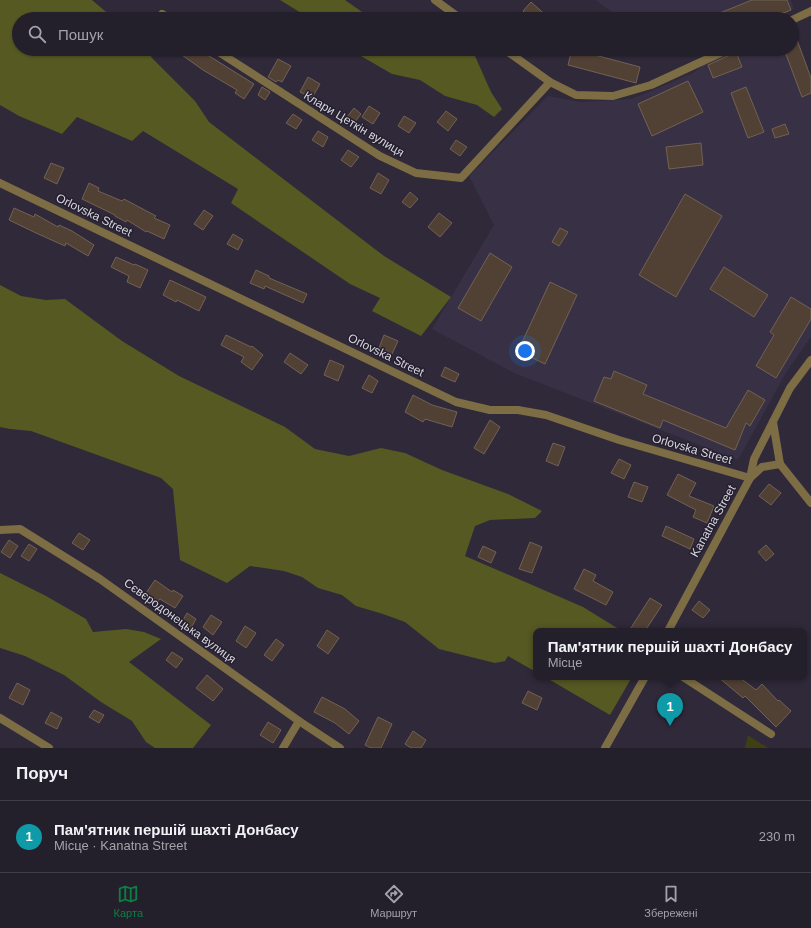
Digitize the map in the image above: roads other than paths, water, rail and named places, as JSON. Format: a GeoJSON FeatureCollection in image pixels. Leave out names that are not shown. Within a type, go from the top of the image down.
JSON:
{"type":"FeatureCollection","features":[{"type":"Feature","properties":{"kind":"street"},"geometry":{"type":"LineString","coordinates":[[435,0],[451,12]]}},
{"type":"Feature","properties":{"kind":"street"},"geometry":{"type":"LineString","coordinates":[[799,17],[811,11]]}},
{"type":"Feature","properties":{"kind":"street","name":"Клари Цеткін вулиця"},"geometry":{"type":"LineString","coordinates":[[225,56],[380,156],[416,173],[461,178],[550,82]]}},
{"type":"Feature","properties":{"kind":"street"},"geometry":{"type":"LineString","coordinates":[[514,56],[550,82],[576,95],[613,96],[651,85],[714,56]]}},
{"type":"Feature","properties":{"kind":"street","name":"Orlovska Street"},"geometry":{"type":"LineString","coordinates":[[0,183],[456,402],[490,410],[518,410],[546,415],[619,440],[750,478]]}},
{"type":"Feature","properties":{"kind":"street","name":"Kanatna Street"},"geometry":{"type":"LineString","coordinates":[[670,628],[750,478],[754,459],[790,388],[811,360]]}},
{"type":"Feature","properties":{"kind":"street"},"geometry":{"type":"LineString","coordinates":[[773,422],[780,464],[811,503]]}},
{"type":"Feature","properties":{"kind":"street"},"geometry":{"type":"LineString","coordinates":[[750,478],[762,467],[780,464]]}},
{"type":"Feature","properties":{"kind":"street","name":"Сєвєродонецька вулиця"},"geometry":{"type":"LineString","coordinates":[[0,530],[20,529],[100,579],[299,721],[340,748]]}},
{"type":"Feature","properties":{"kind":"street"},"geometry":{"type":"LineString","coordinates":[[605,748],[643,680]]}},
{"type":"Feature","properties":{"kind":"street"},"geometry":{"type":"LineString","coordinates":[[689,680],[771,734]]}},
{"type":"Feature","properties":{"kind":"street"},"geometry":{"type":"LineString","coordinates":[[0,718],[49,748]]}},
{"type":"Feature","properties":{"kind":"street"},"geometry":{"type":"LineString","coordinates":[[283,748],[299,721]]}},
{"type":"Feature","properties":{"kind":"place","name":"Пам'ятник першій шахті Донбасу"},"geometry":{"type":"Point","coordinates":[670,726]}}]}
